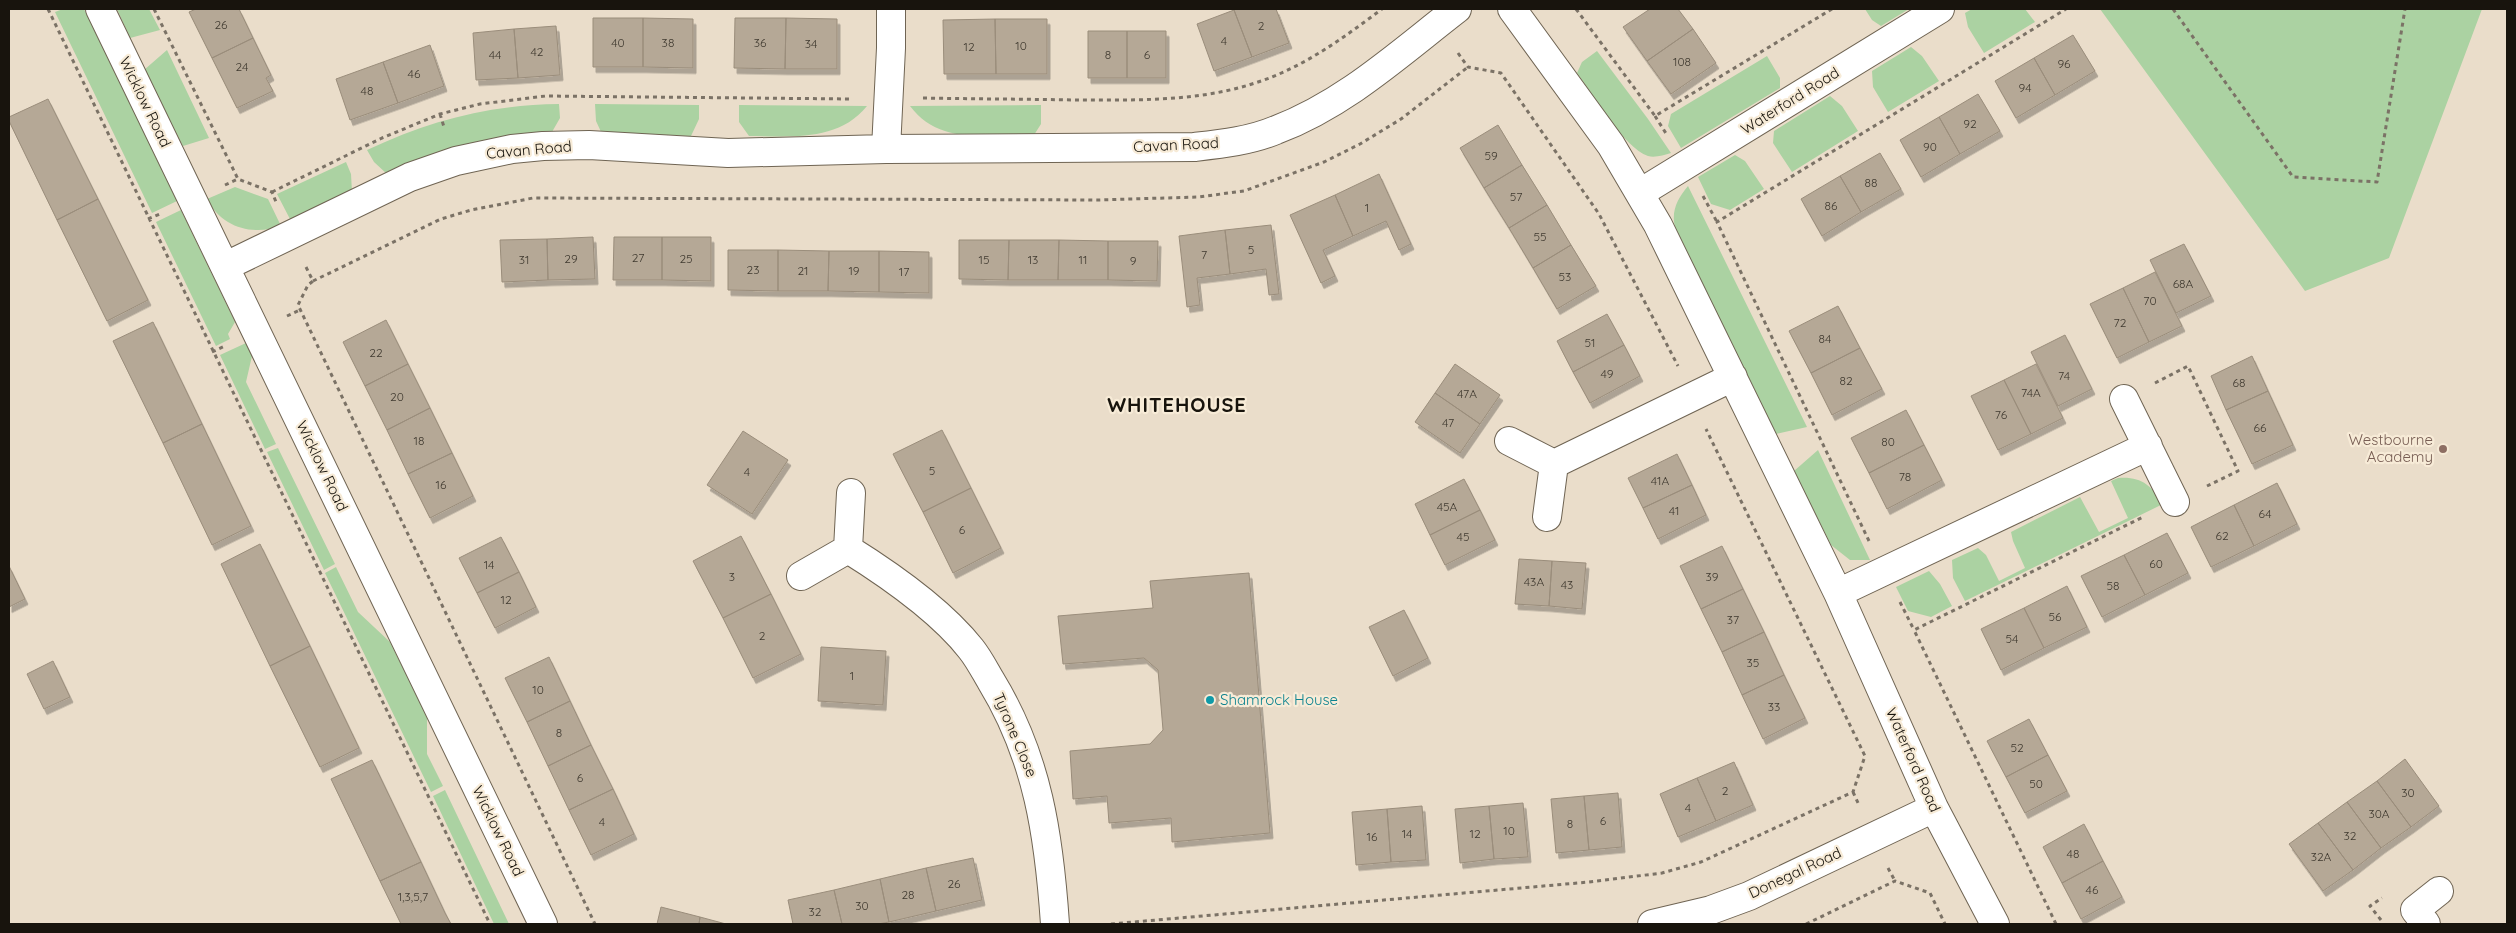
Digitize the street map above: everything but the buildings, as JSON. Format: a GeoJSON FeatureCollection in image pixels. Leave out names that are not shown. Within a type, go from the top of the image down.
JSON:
{"type":"FeatureCollection","features":[{"type":"Feature","properties":{"kind":"street","name":"Wicklow Road"},"geometry":{"type":"LineString","coordinates":[[100,9],[543,924]]}},
{"type":"Feature","properties":{"kind":"street"},"geometry":{"type":"LineString","coordinates":[[886,149],[891,9]]}},
{"type":"Feature","properties":{"kind":"street","name":"Waterford Road"},"geometry":{"type":"LineString","coordinates":[[1512,9],[1611,145],[1640,194],[1733,377],[1838,593],[1934,808],[1994,924]]}},
{"type":"Feature","properties":{"kind":"street","name":"Waterford Road"},"geometry":{"type":"LineString","coordinates":[[1640,194],[1940,9]]}},
{"type":"Feature","properties":{"kind":"street","name":"Cavan Road"},"geometry":{"type":"LineString","coordinates":[[226,266],[435,168],[482,154],[512,149],[543,146],[589,146],[728,153],[886,149],[1194,147],[1237,142],[1276,130],[1348,94],[1447,17]]}},
{"type":"Feature","properties":{"kind":"street"},"geometry":{"type":"LineString","coordinates":[[1554,464],[1733,377]]}},
{"type":"Feature","properties":{"kind":"street"},"geometry":{"type":"LineString","coordinates":[[2124,399],[2175,502]]}},
{"type":"Feature","properties":{"kind":"street"},"geometry":{"type":"LineString","coordinates":[[1509,441],[1554,464]]}},
{"type":"Feature","properties":{"kind":"street"},"geometry":{"type":"LineString","coordinates":[[1838,593],[2148,446]]}},
{"type":"Feature","properties":{"kind":"street"},"geometry":{"type":"LineString","coordinates":[[1547,517],[1554,464]]}},
{"type":"Feature","properties":{"kind":"street"},"geometry":{"type":"LineString","coordinates":[[801,576],[848,549],[851,494]]}},
{"type":"Feature","properties":{"kind":"street","name":"Tyrone Close"},"geometry":{"type":"LineString","coordinates":[[848,549],[931,608],[952,628],[972,650],[1000,696],[1020,741],[1040,798],[1051,868],[1055,924]]}},
{"type":"Feature","properties":{"kind":"street","name":"Donegal Road"},"geometry":{"type":"LineString","coordinates":[[1652,924],[1711,910],[1748,896],[1934,808]]}},
{"type":"Feature","properties":{"kind":"street"},"geometry":{"type":"LineString","coordinates":[[2426,924],[2415,910],[2439,891]]}},
{"type":"Feature","properties":{"kind":"path"},"geometry":{"type":"LineString","coordinates":[[48,9],[490,924]]}},
{"type":"Feature","properties":{"kind":"path"},"geometry":{"type":"LineString","coordinates":[[154,9],[238,179],[272,192],[313,281]]}},
{"type":"Feature","properties":{"kind":"path"},"geometry":{"type":"LineString","coordinates":[[272,192],[382,138],[440,114],[480,104],[546,96],[1125,100],[1215,94],[1256,83],[1291,69],[1335,44],[1382,9]]}},
{"type":"Feature","properties":{"kind":"path"},"geometry":{"type":"LineString","coordinates":[[1576,9],[1655,116],[1832,9]]}},
{"type":"Feature","properties":{"kind":"path"},"geometry":{"type":"LineString","coordinates":[[1870,543],[1717,222],[2066,9]]}},
{"type":"Feature","properties":{"kind":"path"},"geometry":{"type":"LineString","coordinates":[[2174,9],[2293,177],[2377,182],[2405,9]]}},
{"type":"Feature","properties":{"kind":"path"},"geometry":{"type":"LineString","coordinates":[[1447,17],[1468,67]]}},
{"type":"Feature","properties":{"kind":"path"},"geometry":{"type":"LineString","coordinates":[[595,924],[298,305],[308,285],[313,281],[441,219],[471,210],[533,198],[572,196],[1098,200],[1198,197],[1244,191],[1299,172],[1360,144],[1401,119],[1468,67],[1502,73],[1599,214],[1680,370]]}},
{"type":"Feature","properties":{"kind":"path"},"geometry":{"type":"LineString","coordinates":[[2056,924],[1914,630],[2238,471],[2188,366],[2124,399]]}},
{"type":"Feature","properties":{"kind":"path"},"geometry":{"type":"LineString","coordinates":[[1112,924],[1590,882],[1662,873],[1701,862],[1853,792],[1865,756],[1705,428]]}},
{"type":"Feature","properties":{"kind":"path"},"geometry":{"type":"LineString","coordinates":[[1806,924],[1895,880],[1930,893],[1945,924]]}},
{"type":"Feature","properties":{"kind":"green space"},"geometry":{"type":"Polygon","coordinates":[[[63,9],[84,9],[177,201],[152,213],[55,12],[63,9]]]}},
{"type":"Feature","properties":{"kind":"green space"},"geometry":{"type":"Polygon","coordinates":[[[117,9],[149,9],[160,30],[130,38],[117,9]]]}},
{"type":"Feature","properties":{"kind":"green space"},"geometry":{"type":"Polygon","coordinates":[[[1865,9],[1909,9],[1881,26],[1872,20],[1865,9]]]}},
{"type":"Feature","properties":{"kind":"green space"},"geometry":{"type":"Polygon","coordinates":[[[1972,9],[2025,9],[2035,22],[1984,53],[1968,27],[1965,13],[1972,9]]]}},
{"type":"Feature","properties":{"kind":"green space"},"geometry":{"type":"Polygon","coordinates":[[[2100,9],[2482,9],[2389,258],[2305,291],[2100,9]]]}},
{"type":"Feature","properties":{"kind":"green space"},"geometry":{"type":"Polygon","coordinates":[[[1911,47],[1922,56],[1939,81],[1888,112],[1873,87],[1872,71],[1911,47]]]}},
{"type":"Feature","properties":{"kind":"green space"},"geometry":{"type":"Polygon","coordinates":[[[167,50],[209,138],[183,146],[144,70],[167,50]]]}},
{"type":"Feature","properties":{"kind":"green space"},"geometry":{"type":"Polygon","coordinates":[[[1597,51],[1671,153],[1660,156],[1648,156],[1629,142],[1609,119],[1577,73],[1582,62],[1597,51]]]}},
{"type":"Feature","properties":{"kind":"green space"},"geometry":{"type":"Polygon","coordinates":[[[1767,56],[1780,78],[1780,88],[1681,148],[1668,126],[1671,114],[1767,56]]]}},
{"type":"Feature","properties":{"kind":"green space"},"geometry":{"type":"Polygon","coordinates":[[[1830,96],[1842,106],[1858,131],[1792,172],[1773,143],[1774,131],[1830,96]]]}},
{"type":"Feature","properties":{"kind":"green space"},"geometry":{"type":"Polygon","coordinates":[[[559,104],[560,118],[552,132],[508,137],[467,145],[427,157],[387,174],[374,162],[367,150],[414,130],[461,116],[508,107],[559,104]]]}},
{"type":"Feature","properties":{"kind":"green space"},"geometry":{"type":"Polygon","coordinates":[[[595,104],[699,105],[699,119],[691,136],[602,134],[596,121],[595,104]]]}},
{"type":"Feature","properties":{"kind":"green space"},"geometry":{"type":"Polygon","coordinates":[[[739,105],[867,106],[855,118],[842,126],[828,131],[797,136],[749,136],[739,122],[739,105]]]}},
{"type":"Feature","properties":{"kind":"green space"},"geometry":{"type":"Polygon","coordinates":[[[1041,105],[1041,124],[1034,135],[983,136],[966,136],[936,127],[922,119],[910,106],[1041,105]]]}},
{"type":"Feature","properties":{"kind":"green space"},"geometry":{"type":"Polygon","coordinates":[[[1735,155],[1745,161],[1764,189],[1730,210],[1711,204],[1698,177],[1735,155]]]}},
{"type":"Feature","properties":{"kind":"green space"},"geometry":{"type":"Polygon","coordinates":[[[346,162],[351,174],[352,192],[291,221],[277,194],[346,162]]]}},
{"type":"Feature","properties":{"kind":"green space"},"geometry":{"type":"Polygon","coordinates":[[[1688,186],[1807,427],[1776,434],[1676,230],[1674,212],[1688,186]]]}},
{"type":"Feature","properties":{"kind":"green space"},"geometry":{"type":"Polygon","coordinates":[[[235,187],[268,199],[281,226],[260,230],[249,229],[239,227],[221,217],[207,199],[235,187]]]}},
{"type":"Feature","properties":{"kind":"green space"},"geometry":{"type":"Polygon","coordinates":[[[181,210],[235,322],[228,334],[230,339],[216,346],[156,222],[181,210]]]}},
{"type":"Feature","properties":{"kind":"green space"},"geometry":{"type":"Polygon","coordinates":[[[246,343],[252,356],[246,382],[276,444],[265,449],[220,355],[246,343]]]}},
{"type":"Feature","properties":{"kind":"green space"},"geometry":{"type":"Polygon","coordinates":[[[278,448],[335,564],[324,570],[267,452],[278,448]]]}},
{"type":"Feature","properties":{"kind":"green space"},"geometry":{"type":"Polygon","coordinates":[[[1818,450],[1870,560],[1850,560],[1831,545],[1794,471],[1818,450]]]}},
{"type":"Feature","properties":{"kind":"green space"},"geometry":{"type":"Polygon","coordinates":[[[2118,478],[2139,480],[2145,483],[2163,504],[1965,601],[1953,578],[1952,560],[1978,548],[1986,555],[1999,581],[2025,568],[2011,532],[2080,497],[2099,532],[2128,518],[2111,481],[2118,478]]]}},
{"type":"Feature","properties":{"kind":"green space"},"geometry":{"type":"Polygon","coordinates":[[[336,567],[358,612],[390,642],[427,717],[427,754],[443,786],[431,792],[325,573],[336,567]]]}},
{"type":"Feature","properties":{"kind":"green space"},"geometry":{"type":"Polygon","coordinates":[[[1929,571],[1940,584],[1952,606],[1931,617],[1908,611],[1896,587],[1929,571]]]}},
{"type":"Feature","properties":{"kind":"green space"},"geometry":{"type":"Polygon","coordinates":[[[445,790],[509,924],[494,924],[433,796],[445,790]]]}},
{"type":"Feature","properties":{"kind":"place","name":"Westbourne Academy"},"geometry":{"type":"Point","coordinates":[2443,449]}},
{"type":"Feature","properties":{"kind":"place","name":"Shamrock House"},"geometry":{"type":"Point","coordinates":[1210,700]}},
{"type":"Feature","properties":{"kind":"district","name":"WHITEHOUSE"},"geometry":{"type":"Point","coordinates":[1177,405]}}]}
